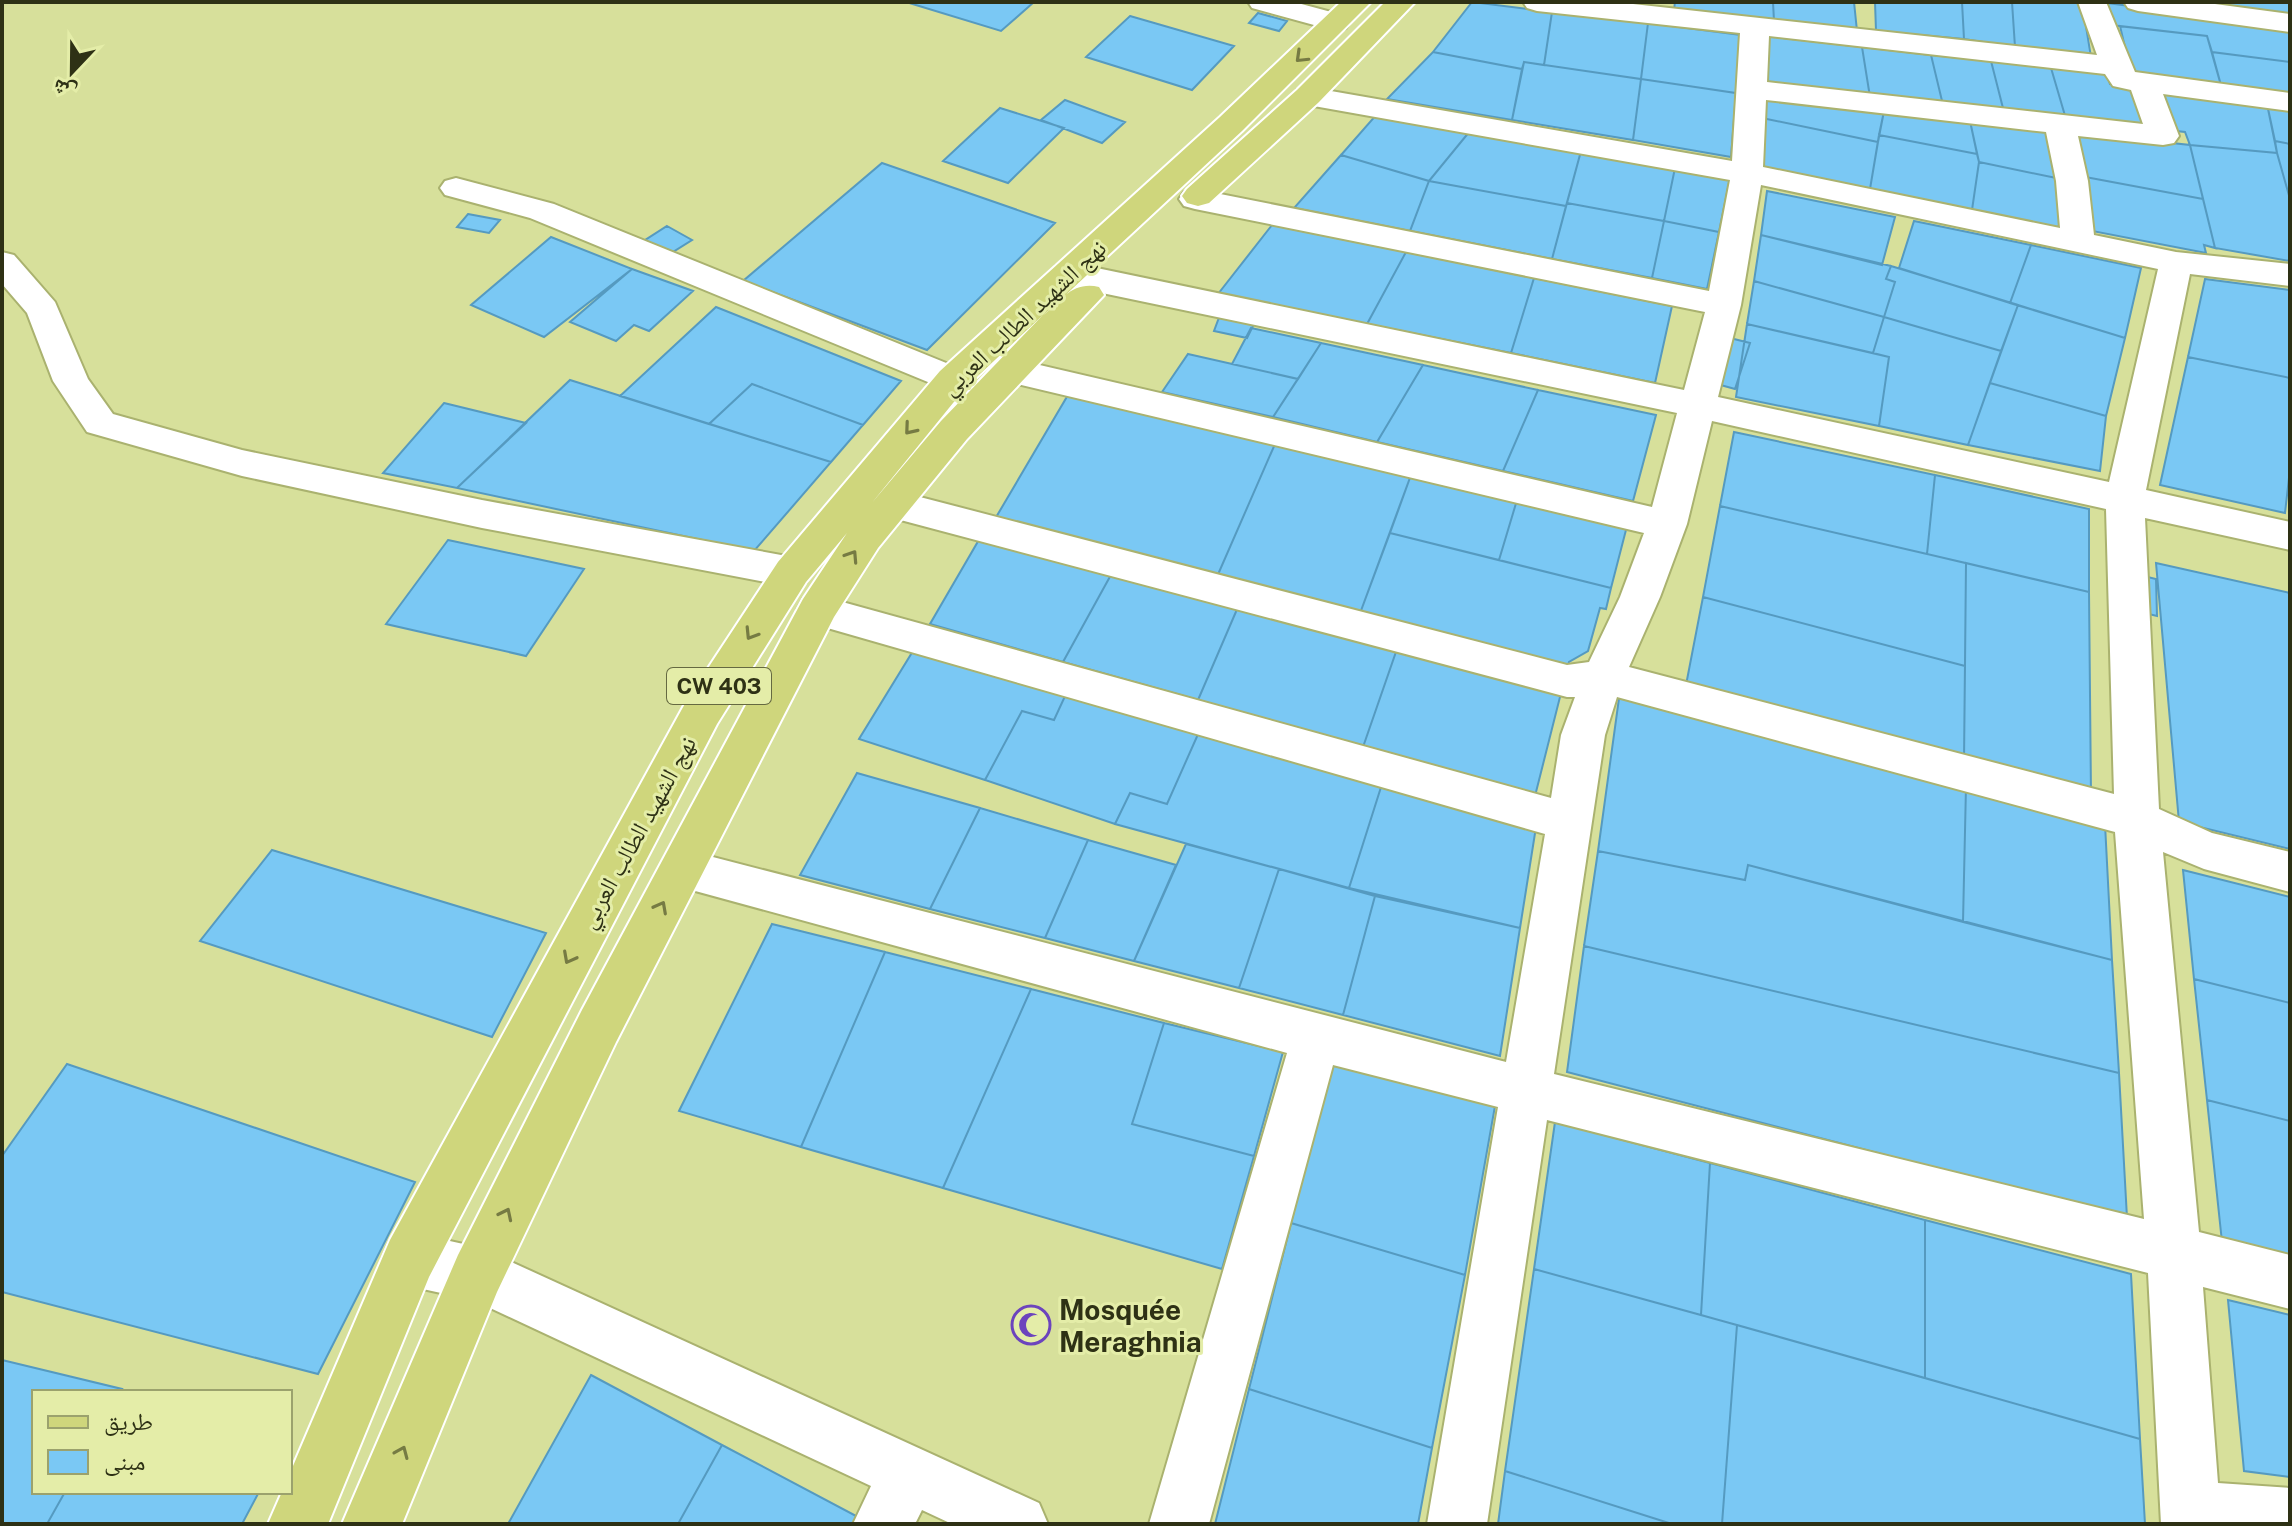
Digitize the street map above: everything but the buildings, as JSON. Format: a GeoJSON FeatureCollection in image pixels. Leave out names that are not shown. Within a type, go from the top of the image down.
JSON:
{"type":"FeatureCollection","features":[{"type":"Feature","properties":{"kind":"main road","name":"نهج الشهيد الطالب العربي"},"geometry":{"type":"LineString","coordinates":[[298,1524],[409,1259],[702,712],[792,572],[953,379],[1195,199],[1308,96],[1401,2]]}},
{"type":"Feature","properties":{"kind":"main road","name":"نهج الشهيد الطالب العربي"},"geometry":{"type":"LineString","coordinates":[[372,1524],[477,1274],[599,1026],[817,610],[864,538],[954,430],[1056,323],[1085,278],[1231,124],[1346,12]]}},
{"type":"Feature","properties":{"kind":"street"},"geometry":{"type":"LineString","coordinates":[[1262,2],[1346,12]]}},
{"type":"Feature","properties":{"kind":"street"},"geometry":{"type":"LineString","coordinates":[[1537,2],[1755,27],[1867,27],[2116,66]]}},
{"type":"Feature","properties":{"kind":"street"},"geometry":{"type":"LineString","coordinates":[[2092,2],[2124,80],[2290,102]]}},
{"type":"Feature","properties":{"kind":"street"},"geometry":{"type":"LineString","coordinates":[[2138,2],[2290,23]]}},
{"type":"Feature","properties":{"kind":"street"},"geometry":{"type":"LineString","coordinates":[[1457,1524],[1583,735],[1603,677],[1640,597],[1667,524],[1724,305],[1747,173],[1755,27]]}},
{"type":"Feature","properties":{"kind":"street"},"geometry":{"type":"LineString","coordinates":[[1752,89],[2163,136],[2144,83]]}},
{"type":"Feature","properties":{"kind":"street"},"geometry":{"type":"LineString","coordinates":[[1308,96],[1747,173],[2176,262],[2290,275]]}},
{"type":"Feature","properties":{"kind":"street"},"geometry":{"type":"LineString","coordinates":[[2060,124],[2072,181],[2078,242]]}},
{"type":"Feature","properties":{"kind":"street"},"geometry":{"type":"LineString","coordinates":[[456,188],[542,211],[953,379]]}},
{"type":"Feature","properties":{"kind":"street"},"geometry":{"type":"LineString","coordinates":[[1195,199],[1724,305]]}},
{"type":"Feature","properties":{"kind":"street"},"geometry":{"type":"LineString","coordinates":[[2,262],[43,310],[71,381],[100,423],[242,463],[482,514],[792,572]]}},
{"type":"Feature","properties":{"kind":"street"},"geometry":{"type":"LineString","coordinates":[[2176,262],[2125,498],[2137,819],[2174,1254],[2190,1517],[2290,1518]]}},
{"type":"Feature","properties":{"kind":"street"},"geometry":{"type":"LineString","coordinates":[[1085,278],[1697,405],[2290,536]]}},
{"type":"Feature","properties":{"kind":"street"},"geometry":{"type":"LineString","coordinates":[[1009,370],[1667,524]]}},
{"type":"Feature","properties":{"kind":"street"},"geometry":{"type":"LineString","coordinates":[[893,504],[1567,681],[1603,677],[2137,819],[2204,850],[2290,872]]}},
{"type":"Feature","properties":{"kind":"street"},"geometry":{"type":"LineString","coordinates":[[817,610],[1570,822]]}},
{"type":"Feature","properties":{"kind":"street"},"geometry":{"type":"LineString","coordinates":[[682,869],[1316,1038],[2290,1282]]}},
{"type":"Feature","properties":{"kind":"street"},"geometry":{"type":"LineString","coordinates":[[1179,1524],[1316,1038]]}},
{"type":"Feature","properties":{"kind":"street"},"geometry":{"type":"LineString","coordinates":[[409,1259],[477,1274],[896,1500],[1018,1524]]}},
{"type":"Feature","properties":{"kind":"place","name":"Mosquée Meraghnia"},"geometry":{"type":"Point","coordinates":[1031,1325]}}]}
